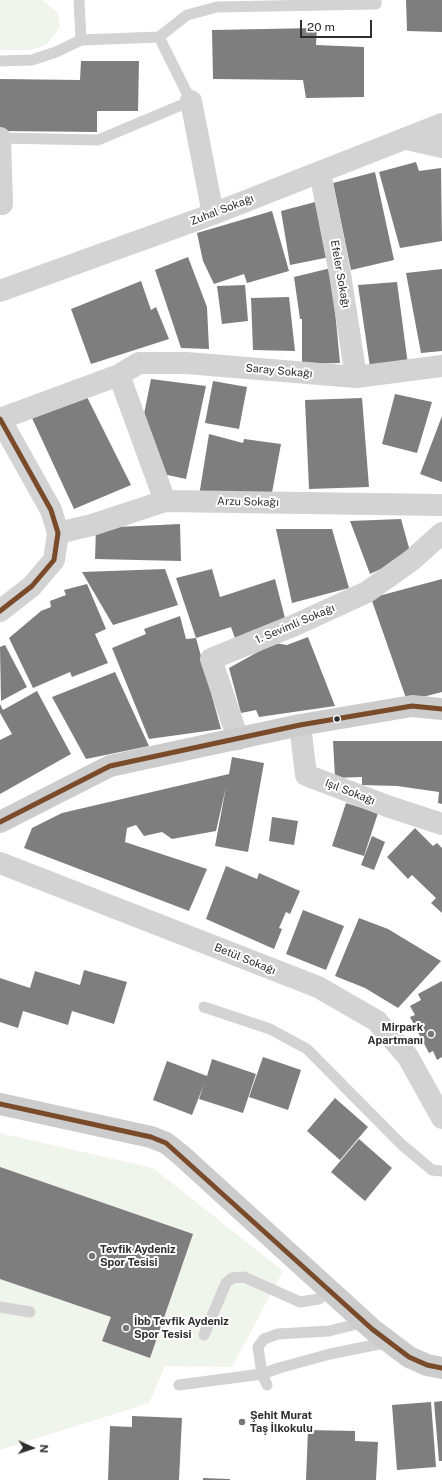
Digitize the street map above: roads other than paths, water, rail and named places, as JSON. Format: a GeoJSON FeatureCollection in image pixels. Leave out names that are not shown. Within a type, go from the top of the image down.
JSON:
{"type":"FeatureCollection","features":[{"type":"Feature","properties":{"kind":"main road"},"geometry":{"type":"LineString","coordinates":[[0,822],[110,766],[300,725],[412,706],[442,709]]}},
{"type":"Feature","properties":{"kind":"main road"},"geometry":{"type":"LineString","coordinates":[[0,1104],[151,1137],[166,1143],[329,1291],[389,1342],[409,1357],[427,1365],[442,1368]]}},
{"type":"Feature","properties":{"kind":"street"},"geometry":{"type":"LineString","coordinates":[[191,101],[213,214]]}},
{"type":"Feature","properties":{"kind":"street","name":"Zuhal Sokağı"},"geometry":{"type":"LineString","coordinates":[[0,291],[213,214],[442,124]]}},
{"type":"Feature","properties":{"kind":"street"},"geometry":{"type":"LineString","coordinates":[[0,138],[2,204],[0,204]]}},
{"type":"Feature","properties":{"kind":"street"},"geometry":{"type":"LineString","coordinates":[[407,139],[442,147]]}},
{"type":"Feature","properties":{"kind":"street","name":"Efeler Sokağı"},"geometry":{"type":"LineString","coordinates":[[320,172],[340,274],[356,377]]}},
{"type":"Feature","properties":{"kind":"street","name":"Saray Sokağı"},"geometry":{"type":"LineString","coordinates":[[0,419],[120,375],[139,363],[186,363],[356,377],[442,366]]}},
{"type":"Feature","properties":{"kind":"street"},"geometry":{"type":"LineString","coordinates":[[120,375],[165,501]]}},
{"type":"Feature","properties":{"kind":"street"},"geometry":{"type":"LineString","coordinates":[[0,419],[51,510],[58,533],[54,560],[32,586],[0,611]]}},
{"type":"Feature","properties":{"kind":"street","name":"Arzu Sokağı"},"geometry":{"type":"LineString","coordinates":[[58,533],[92,525],[165,501],[442,505]]}},
{"type":"Feature","properties":{"kind":"street","name":"1. Sevimli Sokağı"},"geometry":{"type":"LineString","coordinates":[[238,738],[211,659],[295,625],[367,592],[412,560],[442,533]]}},
{"type":"Feature","properties":{"kind":"street","name":"Işıl Sokağı"},"geometry":{"type":"LineString","coordinates":[[300,725],[306,775],[387,806],[442,824]]}},
{"type":"Feature","properties":{"kind":"street","name":"Betül Sokağı"},"geometry":{"type":"LineString","coordinates":[[0,863],[318,987],[377,1022],[408,1057],[442,1118]]}},
{"type":"Feature","properties":{"kind":"lane"},"geometry":{"type":"LineString","coordinates":[[79,0],[81,40]]}},
{"type":"Feature","properties":{"kind":"lane"},"geometry":{"type":"LineString","coordinates":[[0,61],[32,60],[56,52],[81,40],[159,37],[187,15],[217,7],[376,4],[376,0]]}},
{"type":"Feature","properties":{"kind":"lane"},"geometry":{"type":"LineString","coordinates":[[0,138],[98,140],[191,101],[159,37]]}},
{"type":"Feature","properties":{"kind":"lane"},"geometry":{"type":"LineString","coordinates":[[204,1007],[270,1028],[307,1049],[401,1144],[432,1170],[442,1172]]}},
{"type":"Feature","properties":{"kind":"lane"},"geometry":{"type":"LineString","coordinates":[[204,1335],[226,1283],[232,1278],[244,1277],[300,1302],[319,1299],[329,1291]]}},
{"type":"Feature","properties":{"kind":"lane"},"geometry":{"type":"LineString","coordinates":[[0,1307],[30,1312]]}},
{"type":"Feature","properties":{"kind":"lane"},"geometry":{"type":"LineString","coordinates":[[267,1385],[262,1374],[258,1347],[264,1339],[278,1334],[330,1331],[365,1322]]}},
{"type":"Feature","properties":{"kind":"lane"},"geometry":{"type":"LineString","coordinates":[[179,1385],[262,1374],[330,1354],[389,1342]]}},
{"type":"Feature","properties":{"kind":"place","name":"Mirpark Apartmanı"},"geometry":{"type":"Point","coordinates":[431,1034]}},
{"type":"Feature","properties":{"kind":"place","name":"Tevfik Aydeniz Spor Tesisi"},"geometry":{"type":"Point","coordinates":[92,1256]}},
{"type":"Feature","properties":{"kind":"place","name":"İbb Tevfik Aydeniz Spor Tesisi"},"geometry":{"type":"Point","coordinates":[126,1328]}},
{"type":"Feature","properties":{"kind":"place","name":"Şehit Murat Taş İlkokulu"},"geometry":{"type":"Point","coordinates":[242,1422]}}]}
